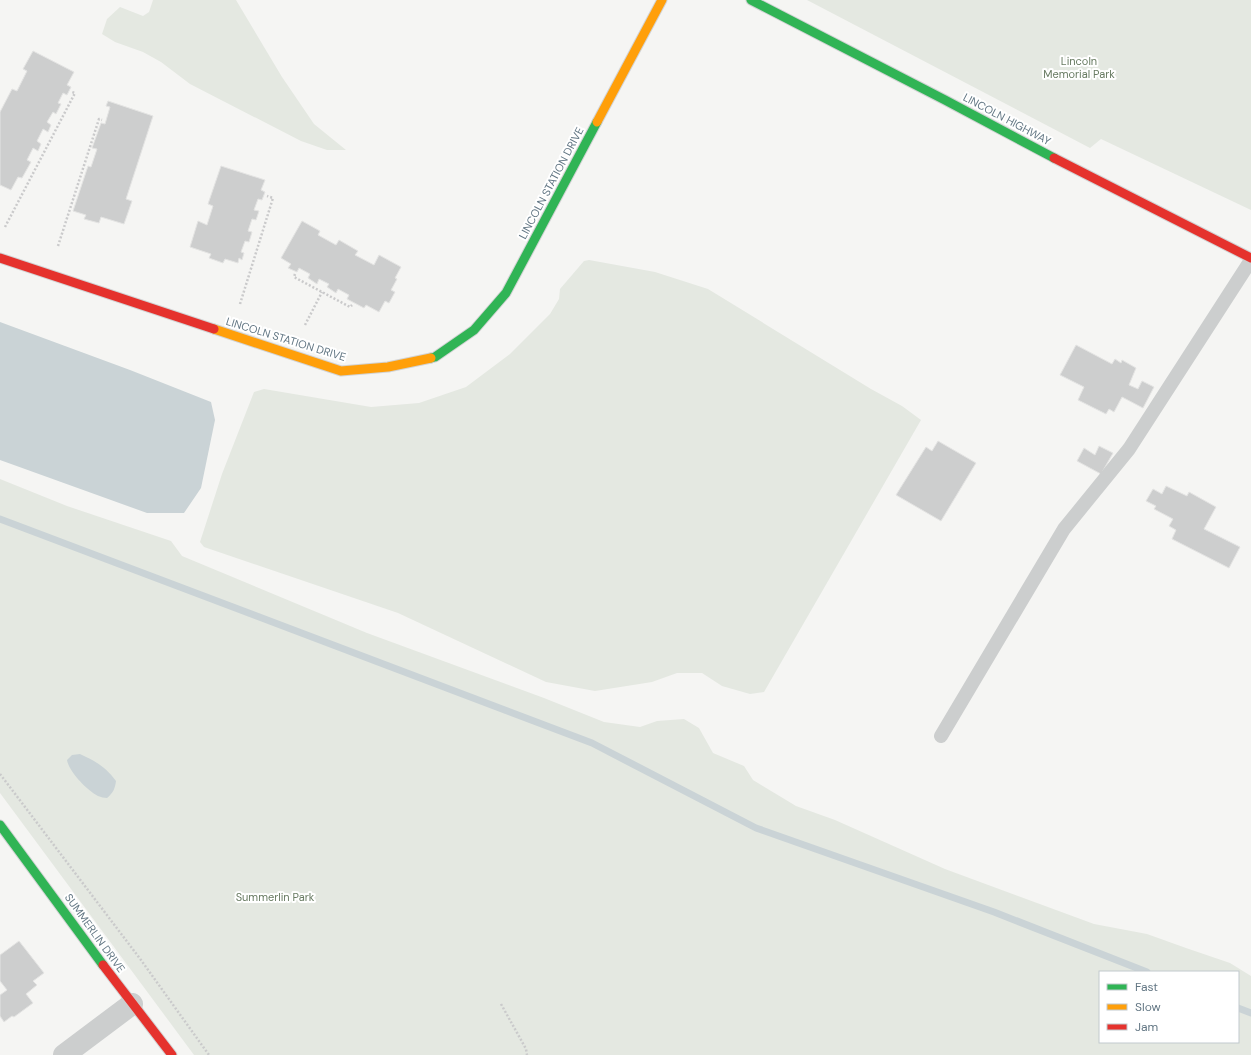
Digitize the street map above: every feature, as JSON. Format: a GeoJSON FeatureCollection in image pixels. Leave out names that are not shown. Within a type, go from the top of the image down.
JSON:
{"type":"FeatureCollection","features":[{"type":"Feature","properties":{"kind":"street","name":"LINCOLN STATION DRIVE"},"geometry":{"type":"LineString","coordinates":[[0,258],[341,371],[388,367],[435,357],[474,330],[506,293],[662,0]]}},
{"type":"Feature","properties":{"kind":"street","name":"LINCOLN HIGHWAY"},"geometry":{"type":"LineString","coordinates":[[751,0],[1251,259]]}},
{"type":"Feature","properties":{"kind":"street","name":"SUMMERLIN DRIVE"},"geometry":{"type":"LineString","coordinates":[[0,825],[132,1004],[172,1055]]}},
{"type":"Feature","properties":{"kind":"street"},"geometry":{"type":"LineString","coordinates":[[64,1055],[132,1004]]}},
{"type":"Feature","properties":{"kind":"lane"},"geometry":{"type":"LineString","coordinates":[[942,736],[1064,529],[1129,449],[1251,259]]}},
{"type":"Feature","properties":{"kind":"path"},"geometry":{"type":"LineString","coordinates":[[5,227],[75,93],[72,92]]}},
{"type":"Feature","properties":{"kind":"path"},"geometry":{"type":"LineString","coordinates":[[58,246],[99,119],[102,120]]}},
{"type":"Feature","properties":{"kind":"path"},"geometry":{"type":"LineString","coordinates":[[240,304],[273,198],[267,196]]}},
{"type":"Feature","properties":{"kind":"path"},"geometry":{"type":"LineString","coordinates":[[295,274],[294,277],[350,307],[352,305]]}},
{"type":"Feature","properties":{"kind":"path"},"geometry":{"type":"LineString","coordinates":[[305,325],[322,292]]}},
{"type":"Feature","properties":{"kind":"path"},"geometry":{"type":"LineString","coordinates":[[0,774],[141,960],[209,1055]]}},
{"type":"Feature","properties":{"kind":"path"},"geometry":{"type":"LineString","coordinates":[[501,1004],[526,1049],[526,1055]]}},
{"type":"Feature","properties":{"kind":"green space"},"geometry":{"type":"Polygon","coordinates":[[[153,0],[236,0],[282,77],[314,124],[346,150],[327,150],[301,141],[190,84],[161,62],[143,52],[115,42],[102,34],[107,19],[120,7],[143,16],[149,12],[153,0]]]}},
{"type":"Feature","properties":{"kind":"green space","name":"Lincoln Memorial Park"},"geometry":{"type":"Polygon","coordinates":[[[807,0],[1251,0],[1251,210],[1101,139],[1090,148],[807,0]]]}},
{"type":"Feature","properties":{"kind":"green space"},"geometry":{"type":"Polygon","coordinates":[[[589,260],[655,272],[708,289],[871,389],[902,406],[921,420],[764,692],[750,694],[722,686],[702,673],[677,673],[652,682],[595,691],[546,682],[398,613],[204,547],[200,542],[222,474],[254,392],[264,389],[371,407],[419,403],[466,387],[510,354],[550,314],[559,299],[560,289],[584,261],[589,260]]]}},
{"type":"Feature","properties":{"kind":"green space","name":"Summerlin Park"},"geometry":{"type":"Polygon","coordinates":[[[0,479],[67,506],[171,541],[182,556],[367,633],[544,698],[604,722],[640,727],[657,721],[684,719],[699,728],[713,753],[744,766],[753,780],[796,806],[835,820],[945,869],[1094,924],[1147,934],[1230,963],[1251,976],[1251,1055],[194,1055],[0,793],[0,479]]]}},
{"type":"Feature","properties":{"kind":"shaded area"},"geometry":{"type":"Polygon","coordinates":[[[0,322],[130,370],[211,402],[215,420],[201,488],[184,513],[147,513],[0,460],[0,322]]]}},
{"type":"Feature","properties":{"kind":"shaded area"},"geometry":{"type":"Polygon","coordinates":[[[80,754],[100,765],[116,781],[113,791],[107,798],[98,796],[89,790],[71,770],[67,760],[72,755],[80,754]]]}},
{"type":"Feature","properties":{"kind":"building"},"geometry":{"type":"Polygon","coordinates":[[[33,51],[74,72],[67,85],[71,87],[67,95],[63,93],[58,103],[61,104],[56,114],[53,112],[47,122],[51,125],[48,132],[43,129],[37,141],[41,144],[38,151],[33,148],[27,160],[31,162],[22,178],[18,177],[11,190],[0,185],[0,112],[12,89],[17,91],[27,71],[23,69],[33,51]]]}},
{"type":"Feature","properties":{"kind":"building"},"geometry":{"type":"Polygon","coordinates":[[[108,101],[153,116],[126,199],[132,201],[124,224],[101,217],[99,223],[84,219],[86,215],[73,211],[88,166],[91,167],[97,149],[92,148],[101,123],[105,124],[110,107],[106,106],[108,101]]]}},
{"type":"Feature","properties":{"kind":"building"},"geometry":{"type":"Polygon","coordinates":[[[221,166],[265,180],[261,190],[265,192],[262,200],[258,199],[254,210],[259,211],[256,220],[252,219],[248,231],[252,232],[249,242],[245,241],[241,252],[244,253],[242,260],[239,258],[238,263],[225,259],[223,263],[209,258],[211,254],[190,247],[198,221],[207,225],[213,206],[208,204],[221,166]]]}},
{"type":"Feature","properties":{"kind":"building"},"geometry":{"type":"Polygon","coordinates":[[[302,221],[320,231],[318,235],[336,245],[339,240],[358,251],[355,255],[374,265],[379,255],[401,267],[391,290],[395,292],[389,303],[385,301],[379,312],[366,305],[364,308],[347,299],[349,295],[338,289],[336,293],[327,287],[329,284],[319,279],[317,284],[308,278],[310,274],[299,268],[297,272],[288,268],[291,264],[281,258],[302,221]]]}},
{"type":"Feature","properties":{"kind":"building"},"geometry":{"type":"Polygon","coordinates":[[[1076,345],[1112,364],[1115,359],[1121,363],[1122,360],[1136,368],[1129,385],[1138,389],[1142,381],[1154,387],[1143,408],[1122,397],[1114,412],[1109,409],[1106,414],[1078,400],[1084,387],[1060,375],[1076,345]]]}},
{"type":"Feature","properties":{"kind":"building"},"geometry":{"type":"Polygon","coordinates":[[[938,441],[976,463],[941,521],[896,495],[926,447],[932,451],[938,441]]]}},
{"type":"Feature","properties":{"kind":"building"},"geometry":{"type":"Polygon","coordinates":[[[1099,446],[1113,453],[1101,474],[1077,461],[1084,448],[1095,455],[1099,446]]]}},
{"type":"Feature","properties":{"kind":"building"},"geometry":{"type":"Polygon","coordinates":[[[1166,486],[1187,496],[1189,492],[1216,507],[1204,529],[1240,547],[1229,568],[1172,539],[1176,530],[1169,526],[1173,519],[1154,509],[1156,506],[1146,501],[1153,489],[1162,494],[1166,486]]]}},
{"type":"Feature","properties":{"kind":"building"},"geometry":{"type":"Polygon","coordinates":[[[19,941],[44,973],[33,981],[37,985],[26,994],[33,1003],[14,1017],[12,1016],[4,1022],[0,1016],[0,995],[7,990],[0,981],[0,955],[19,941]]]}},
{"type":"Feature","properties":{"kind":"waterway"},"geometry":{"type":"LineString","coordinates":[[0,519],[592,743],[756,828],[994,912],[1144,971]]}},
{"type":"Feature","properties":{"kind":"waterway"},"geometry":{"type":"LineString","coordinates":[[1239,1008],[1251,1013]]}},
{"type":"Feature","properties":{"kind":"traffic: fast"},"geometry":{"type":"LineString","coordinates":[[751,0],[1054,158]]}},
{"type":"Feature","properties":{"kind":"traffic: fast"},"geometry":{"type":"LineString","coordinates":[[431,358],[435,357],[474,330],[506,293],[597,122]]}},
{"type":"Feature","properties":{"kind":"traffic: fast"},"geometry":{"type":"LineString","coordinates":[[0,825],[103,965]]}},
{"type":"Feature","properties":{"kind":"traffic: slow"},"geometry":{"type":"LineString","coordinates":[[597,122],[662,0]]}},
{"type":"Feature","properties":{"kind":"traffic: slow"},"geometry":{"type":"LineString","coordinates":[[214,329],[341,371],[388,367],[431,358]]}},
{"type":"Feature","properties":{"kind":"traffic: jam"},"geometry":{"type":"LineString","coordinates":[[1054,158],[1251,258]]}},
{"type":"Feature","properties":{"kind":"traffic: jam"},"geometry":{"type":"LineString","coordinates":[[0,258],[214,329]]}},
{"type":"Feature","properties":{"kind":"traffic: jam"},"geometry":{"type":"LineString","coordinates":[[103,965],[172,1055]]}}]}
